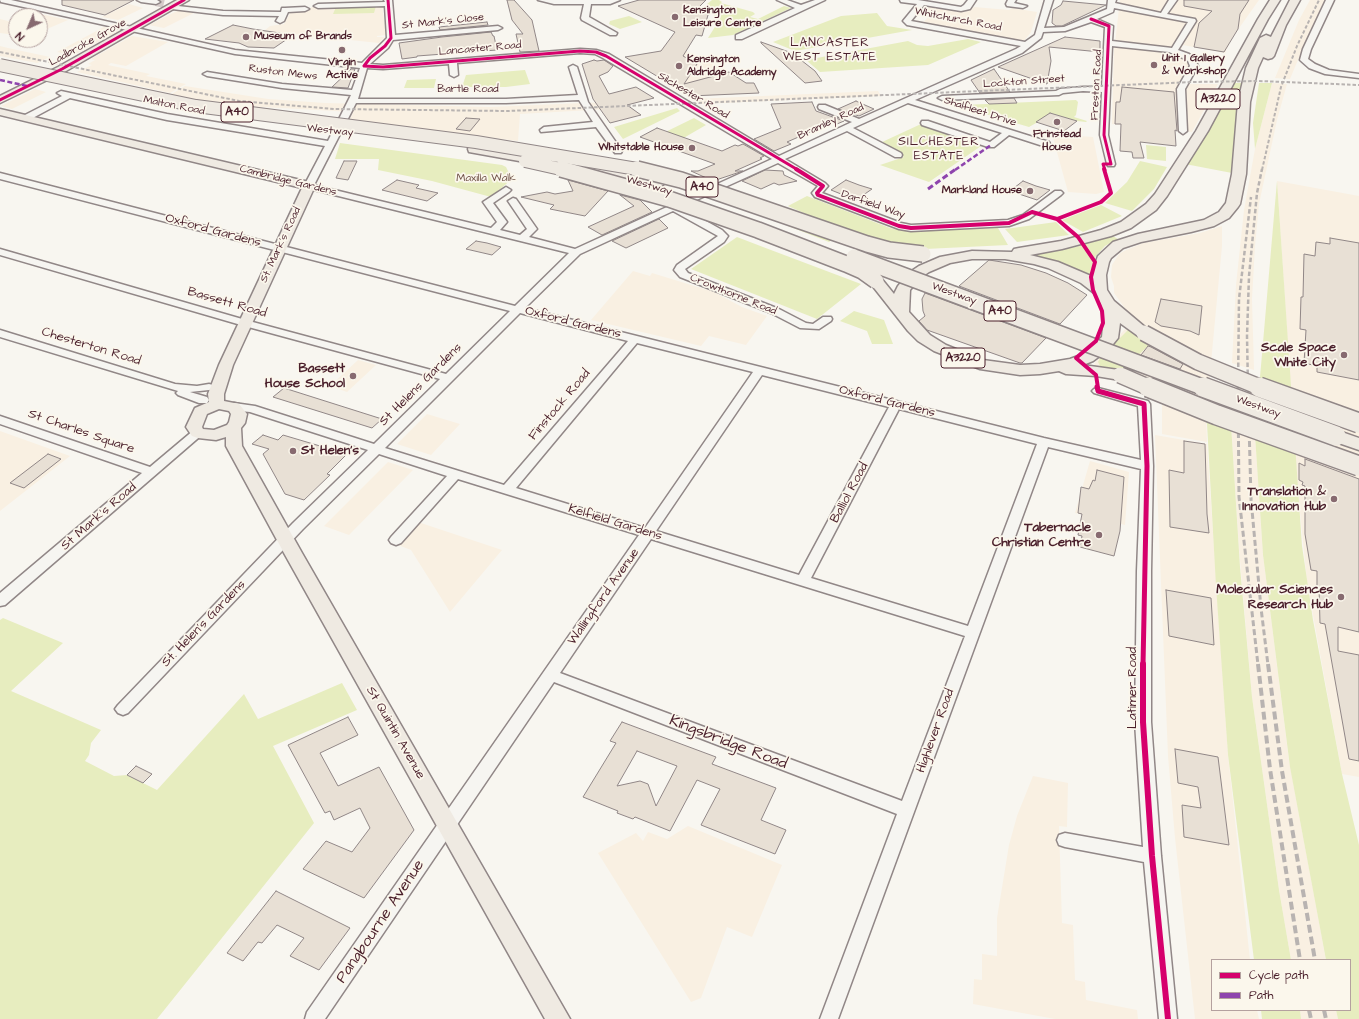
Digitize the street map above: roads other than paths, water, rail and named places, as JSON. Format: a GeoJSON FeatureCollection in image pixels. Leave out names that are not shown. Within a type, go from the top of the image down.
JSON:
{"type":"FeatureCollection","features":[{"type":"Feature","properties":{"kind":"highway","name":"A3220"},"geometry":{"type":"LineString","coordinates":[[1214,106],[1238,43],[1264,0]]}},
{"type":"Feature","properties":{"kind":"highway","name":"A3220"},"geometry":{"type":"LineString","coordinates":[[988,254],[1020,257],[1053,265],[1075,274],[1099,290],[1109,304],[1112,318],[1112,328],[1110,338],[1092,356],[1058,367],[1040,369],[1020,370],[980,364],[940,348],[924,338],[900,312],[903,289],[915,275],[924,269],[945,260],[972,255],[988,254],[1013,253],[1062,245],[1106,233],[1126,225],[1140,216],[1160,196],[1202,130],[1263,19],[1276,0]]}},
{"type":"Feature","properties":{"kind":"highway","name":"A3220"},"geometry":{"type":"LineString","coordinates":[[1099,290],[1098,275],[1102,262],[1111,250],[1124,242],[1209,223],[1224,215],[1229,210],[1235,198],[1240,160],[1244,102],[1252,68],[1287,0]]}},
{"type":"Feature","properties":{"kind":"highway","name":"A3220"},"geometry":{"type":"LineString","coordinates":[[1244,102],[1270,51],[1281,25],[1295,0]]}},
{"type":"Feature","properties":{"kind":"highway","name":"Westway"},"geometry":{"type":"LineString","coordinates":[[0,65],[196,106],[357,126],[600,167],[671,185],[728,202],[1359,433]]}},
{"type":"Feature","properties":{"kind":"highway","name":"Westway"},"geometry":{"type":"LineString","coordinates":[[0,73],[182,112],[271,125],[475,146],[592,171],[663,190],[718,207],[1359,444]]}},
{"type":"Feature","properties":{"kind":"highway","name":"A40"},"geometry":{"type":"LineString","coordinates":[[475,146],[583,159],[641,170],[757,205],[867,244],[889,250],[938,255],[972,255]]}},
{"type":"Feature","properties":{"kind":"highway","name":"A40"},"geometry":{"type":"LineString","coordinates":[[475,146],[662,197],[765,233],[862,271],[876,281],[900,312]]}},
{"type":"Feature","properties":{"kind":"highway"},"geometry":{"type":"LineString","coordinates":[[1109,304],[1127,321],[1198,362],[1230,376],[1359,423]]}},
{"type":"Feature","properties":{"kind":"highway"},"geometry":{"type":"LineString","coordinates":[[1144,332],[1172,346],[1359,412]]}},
{"type":"Feature","properties":{"kind":"highway"},"geometry":{"type":"LineString","coordinates":[[1040,369],[1096,371],[1120,375],[1185,392],[1359,456]]}},
{"type":"Feature","properties":{"kind":"highway"},"geometry":{"type":"LineString","coordinates":[[1120,375],[1217,415],[1359,466]]}},
{"type":"Feature","properties":{"kind":"main road","name":"Ladbroke Grove"},"geometry":{"type":"LineString","coordinates":[[0,100],[62,69],[132,29],[170,5],[184,0]]}},
{"type":"Feature","properties":{"kind":"main road","name":"Cambridge Gardens"},"geometry":{"type":"LineString","coordinates":[[0,112],[309,186]]}},
{"type":"Feature","properties":{"kind":"main road","name":"St. Mark's Road"},"geometry":{"type":"LineString","coordinates":[[207,401],[226,365],[309,186]]}},
{"type":"Feature","properties":{"kind":"main road"},"geometry":{"type":"LineString","coordinates":[[198,433],[194,427],[207,401],[235,425]]}},
{"type":"Feature","properties":{"kind":"main road","name":"St Quintin Avenue"},"geometry":{"type":"LineString","coordinates":[[198,433],[216,435],[235,425],[286,539],[558,1019]]}},
{"type":"Feature","properties":{"kind":"street","name":"Lancaster Road"},"geometry":{"type":"LineString","coordinates":[[1,0],[235,52],[364,66],[384,67],[580,51],[596,52]]}},
{"type":"Feature","properties":{"kind":"street"},"geometry":{"type":"LineString","coordinates":[[141,0],[156,2]]}},
{"type":"Feature","properties":{"kind":"street"},"geometry":{"type":"LineString","coordinates":[[542,0],[554,2],[610,2],[616,0]]}},
{"type":"Feature","properties":{"kind":"street"},"geometry":{"type":"LineString","coordinates":[[781,0],[801,8]]}},
{"type":"Feature","properties":{"kind":"street"},"geometry":{"type":"LineString","coordinates":[[739,37],[821,0]]}},
{"type":"Feature","properties":{"kind":"street"},"geometry":{"type":"LineString","coordinates":[[904,0],[956,9],[964,8],[971,3]]}},
{"type":"Feature","properties":{"kind":"street"},"geometry":{"type":"LineString","coordinates":[[1012,0],[1010,4],[1023,6]]}},
{"type":"Feature","properties":{"kind":"street"},"geometry":{"type":"LineString","coordinates":[[1049,0],[1040,30],[1065,29],[1107,12],[1112,3],[1192,21],[1176,49]]}},
{"type":"Feature","properties":{"kind":"street"},"geometry":{"type":"LineString","coordinates":[[1163,15],[1173,0]]}},
{"type":"Feature","properties":{"kind":"street"},"geometry":{"type":"LineString","coordinates":[[1330,0],[1307,49],[1304,60],[1312,66],[1328,72],[1359,76]]}},
{"type":"Feature","properties":{"kind":"street"},"geometry":{"type":"LineString","coordinates":[[318,6],[388,2],[391,38]]}},
{"type":"Feature","properties":{"kind":"street"},"geometry":{"type":"LineString","coordinates":[[588,2],[585,18],[613,33]]}},
{"type":"Feature","properties":{"kind":"street","name":"Whitchurch Road"},"geometry":{"type":"LineString","coordinates":[[922,3],[907,21],[910,23],[1028,45]]}},
{"type":"Feature","properties":{"kind":"street"},"geometry":{"type":"LineString","coordinates":[[170,5],[223,13],[282,14]]}},
{"type":"Feature","properties":{"kind":"street"},"geometry":{"type":"LineString","coordinates":[[279,23],[285,10],[305,9]]}},
{"type":"Feature","properties":{"kind":"street","name":"Freston Road"},"geometry":{"type":"LineString","coordinates":[[1091,19],[1109,26],[1104,135],[1111,164]]}},
{"type":"Feature","properties":{"kind":"street"},"geometry":{"type":"LineString","coordinates":[[591,28],[599,26]]}},
{"type":"Feature","properties":{"kind":"street","name":"St Mark's Close"},"geometry":{"type":"LineString","coordinates":[[391,38],[498,28]]}},
{"type":"Feature","properties":{"kind":"street","name":"Bramley Road"},"geometry":{"type":"LineString","coordinates":[[576,252],[1014,53],[1028,45],[1038,36],[1040,30]]}},
{"type":"Feature","properties":{"kind":"street","name":"St. Mark's Road"},"geometry":{"type":"LineString","coordinates":[[309,186],[353,101],[364,66],[370,58],[385,46],[391,38]]}},
{"type":"Feature","properties":{"kind":"street"},"geometry":{"type":"LineString","coordinates":[[1109,43],[1176,49],[1191,60],[1194,66],[1181,89],[1183,131]]}},
{"type":"Feature","properties":{"kind":"street","name":"Silchester Road"},"geometry":{"type":"LineString","coordinates":[[596,52],[606,56],[778,160]]}},
{"type":"Feature","properties":{"kind":"street"},"geometry":{"type":"LineString","coordinates":[[453,61],[454,75]]}},
{"type":"Feature","properties":{"kind":"street"},"geometry":{"type":"LineString","coordinates":[[573,67],[582,97],[598,124],[618,151]]}},
{"type":"Feature","properties":{"kind":"street","name":"Ruston Mews"},"geometry":{"type":"LineString","coordinates":[[207,74],[282,86],[356,93]]}},
{"type":"Feature","properties":{"kind":"street"},"geometry":{"type":"LineString","coordinates":[[393,100],[396,90]]}},
{"type":"Feature","properties":{"kind":"street","name":"Lockton Street"},"geometry":{"type":"LineString","coordinates":[[942,98],[1060,91],[1106,90]]}},
{"type":"Feature","properties":{"kind":"street","name":"Malton Road"},"geometry":{"type":"LineString","coordinates":[[26,118],[65,94],[167,117],[330,144]]}},
{"type":"Feature","properties":{"kind":"street","name":"Bartle Road"},"geometry":{"type":"LineString","coordinates":[[353,101],[506,101],[582,97]]}},
{"type":"Feature","properties":{"kind":"street","name":"Shalfleet Drive"},"geometry":{"type":"LineString","coordinates":[[908,100],[1046,144]]}},
{"type":"Feature","properties":{"kind":"street"},"geometry":{"type":"LineString","coordinates":[[822,107],[860,122]]}},
{"type":"Feature","properties":{"kind":"street"},"geometry":{"type":"LineString","coordinates":[[925,123],[991,145],[1008,132]]}},
{"type":"Feature","properties":{"kind":"street"},"geometry":{"type":"LineString","coordinates":[[544,130],[598,124]]}},
{"type":"Feature","properties":{"kind":"street"},"geometry":{"type":"LineString","coordinates":[[847,128],[898,155]]}},
{"type":"Feature","properties":{"kind":"street","name":"Darfield Way"},"geometry":{"type":"LineString","coordinates":[[778,160],[822,185],[823,186],[817,193],[818,195],[899,226],[911,228],[1009,223],[1026,217],[1058,192]]}},
{"type":"Feature","properties":{"kind":"street","name":"Oxford Gardens"},"geometry":{"type":"LineString","coordinates":[[0,176],[635,339],[1044,442],[1147,466]]}},
{"type":"Feature","properties":{"kind":"street","name":"Cambridge Gardens"},"geometry":{"type":"LineString","coordinates":[[309,186],[576,252]]}},
{"type":"Feature","properties":{"kind":"street"},"geometry":{"type":"LineString","coordinates":[[494,231],[502,222],[488,202],[506,190]]}},
{"type":"Feature","properties":{"kind":"street"},"geometry":{"type":"LineString","coordinates":[[512,200],[532,229],[523,238]]}},
{"type":"Feature","properties":{"kind":"street","name":"Crowthorne Road"},"geometry":{"type":"LineString","coordinates":[[673,207],[719,232],[723,236],[721,240],[681,267],[679,270],[680,272],[775,311],[804,326],[815,327],[827,320]]}},
{"type":"Feature","properties":{"kind":"street","name":"Bassett Road"},"geometry":{"type":"LineString","coordinates":[[0,252],[245,323],[448,378]]}},
{"type":"Feature","properties":{"kind":"street","name":"St Helens Gardens"},"geometry":{"type":"LineString","coordinates":[[286,539],[576,252]]}},
{"type":"Feature","properties":{"kind":"street","name":"Chesterton Road"},"geometry":{"type":"LineString","coordinates":[[0,333],[174,387],[182,393],[207,401]]}},
{"type":"Feature","properties":{"kind":"street","name":"Finstock Road"},"geometry":{"type":"LineString","coordinates":[[506,490],[635,339]]}},
{"type":"Feature","properties":{"kind":"street","name":"Wallingford Avenue"},"geometry":{"type":"LineString","coordinates":[[447,824],[760,370]]}},
{"type":"Feature","properties":{"kind":"street","name":"Latimer Road"},"geometry":{"type":"LineString","coordinates":[[1098,391],[1144,404],[1147,466],[1144,571],[1144,722],[1152,856],[1168,1019]]}},
{"type":"Feature","properties":{"kind":"street","name":"Balliol Road"},"geometry":{"type":"LineString","coordinates":[[803,581],[896,404]]}},
{"type":"Feature","properties":{"kind":"street","name":"Kelfield Gardens"},"geometry":{"type":"LineString","coordinates":[[235,425],[259,412],[377,448],[506,490],[972,633]]}},
{"type":"Feature","properties":{"kind":"street","name":"St Charles Square"},"geometry":{"type":"LineString","coordinates":[[0,420],[151,472]]}},
{"type":"Feature","properties":{"kind":"street","name":"St Mark's Road"},"geometry":{"type":"LineString","coordinates":[[0,602],[198,433]]}},
{"type":"Feature","properties":{"kind":"street","name":"Highlever Road"},"geometry":{"type":"LineString","coordinates":[[829,1019],[1044,442]]}},
{"type":"Feature","properties":{"kind":"street"},"geometry":{"type":"LineString","coordinates":[[396,540],[455,474]]}},
{"type":"Feature","properties":{"kind":"street","name":"St. Helen's Gardens"},"geometry":{"type":"LineString","coordinates":[[123,709],[286,539]]}},
{"type":"Feature","properties":{"kind":"street","name":"Kingsbridge Road"},"geometry":{"type":"LineString","coordinates":[[550,675],[906,810]]}},
{"type":"Feature","properties":{"kind":"street","name":"Pangbourne Avenue"},"geometry":{"type":"LineString","coordinates":[[314,1019],[447,824]]}},
{"type":"Feature","properties":{"kind":"street"},"geometry":{"type":"LineString","coordinates":[[1065,840],[1152,856]]}},
{"type":"Feature","properties":{"kind":"tunnel"},"geometry":{"type":"LineString","coordinates":[[156,2],[165,4]]}},
{"type":"Feature","properties":{"kind":"railway"},"geometry":{"type":"LineString","coordinates":[[1283,82],[1297,46],[1319,0]]}},
{"type":"Feature","properties":{"kind":"railway"},"geometry":{"type":"LineString","coordinates":[[0,52],[239,101],[334,109],[508,111],[1193,82],[1283,82]]}},
{"type":"Feature","properties":{"kind":"railway"},"geometry":{"type":"LineString","coordinates":[[1262,170],[1283,82]]}},
{"type":"Feature","properties":{"kind":"railway"},"geometry":{"type":"LineString","coordinates":[[1283,82],[1359,85]]}},
{"type":"Feature","properties":{"kind":"railway"},"geometry":{"type":"LineString","coordinates":[[1248,388],[1247,336],[1249,276],[1257,193],[1262,169]]}},
{"type":"Feature","properties":{"kind":"railway"},"geometry":{"type":"LineString","coordinates":[[1238,388],[1239,299],[1251,197]]}},
{"type":"Feature","properties":{"kind":"railway"},"geometry":{"type":"LineString","coordinates":[[1248,387],[1251,499],[1268,665]]}},
{"type":"Feature","properties":{"kind":"railway"},"geometry":{"type":"LineString","coordinates":[[1238,388],[1239,497],[1258,665]]}},
{"type":"Feature","properties":{"kind":"railway"},"geometry":{"type":"LineString","coordinates":[[1258,664],[1270,769],[1300,959]]}},
{"type":"Feature","properties":{"kind":"railway"},"geometry":{"type":"LineString","coordinates":[[1268,664],[1282,771],[1315,959]]}},
{"type":"Feature","properties":{"kind":"railway"},"geometry":{"type":"LineString","coordinates":[[1309,1011],[1311,1019]]}},
{"type":"Feature","properties":{"kind":"railway"},"geometry":{"type":"LineString","coordinates":[[1324,1011],[1326,1019]]}},
{"type":"Feature","properties":{"kind":"place","name":"Kensington Leisure Centre"},"geometry":{"type":"Point","coordinates":[675,17]}},
{"type":"Feature","properties":{"kind":"place","name":"Museum of Brands"},"geometry":{"type":"Point","coordinates":[246,37]}},
{"type":"Feature","properties":{"kind":"place","name":"Virgin Active"},"geometry":{"type":"Point","coordinates":[342,50]}},
{"type":"Feature","properties":{"kind":"place","name":"Unit 1 Gallery & Workshop"},"geometry":{"type":"Point","coordinates":[1154,65]}},
{"type":"Feature","properties":{"kind":"place","name":"Kensington Aldridge Academy"},"geometry":{"type":"Point","coordinates":[679,66]}},
{"type":"Feature","properties":{"kind":"place","name":"Frinstead House"},"geometry":{"type":"Point","coordinates":[1057,122]}},
{"type":"Feature","properties":{"kind":"place","name":"Whitstable House"},"geometry":{"type":"Point","coordinates":[692,148]}},
{"type":"Feature","properties":{"kind":"place","name":"Markland House"},"geometry":{"type":"Point","coordinates":[1030,191]}},
{"type":"Feature","properties":{"kind":"place","name":"Scale Space White City"},"geometry":{"type":"Point","coordinates":[1344,355]}},
{"type":"Feature","properties":{"kind":"place","name":"Bassett House School"},"geometry":{"type":"Point","coordinates":[353,376]}},
{"type":"Feature","properties":{"kind":"place","name":"St Helen's"},"geometry":{"type":"Point","coordinates":[293,451]}},
{"type":"Feature","properties":{"kind":"place","name":"Translation & Innovation Hub"},"geometry":{"type":"Point","coordinates":[1334,499]}},
{"type":"Feature","properties":{"kind":"place","name":"Tabernacle Christian Centre"},"geometry":{"type":"Point","coordinates":[1099,535]}},
{"type":"Feature","properties":{"kind":"place","name":"Molecular Sciences Research Hub"},"geometry":{"type":"Point","coordinates":[1341,597]}},
{"type":"Feature","properties":{"kind":"district","name":"LANCASTER WEST ESTATE"},"geometry":{"type":"Point","coordinates":[830,50]}},
{"type":"Feature","properties":{"kind":"district","name":"SILCHESTER ESTATE"},"geometry":{"type":"Point","coordinates":[939,149]}},
{"type":"Feature","properties":{"kind":"park label","name":"Maxilla Walk"},"geometry":{"type":"Point","coordinates":[486,179]}}]}
